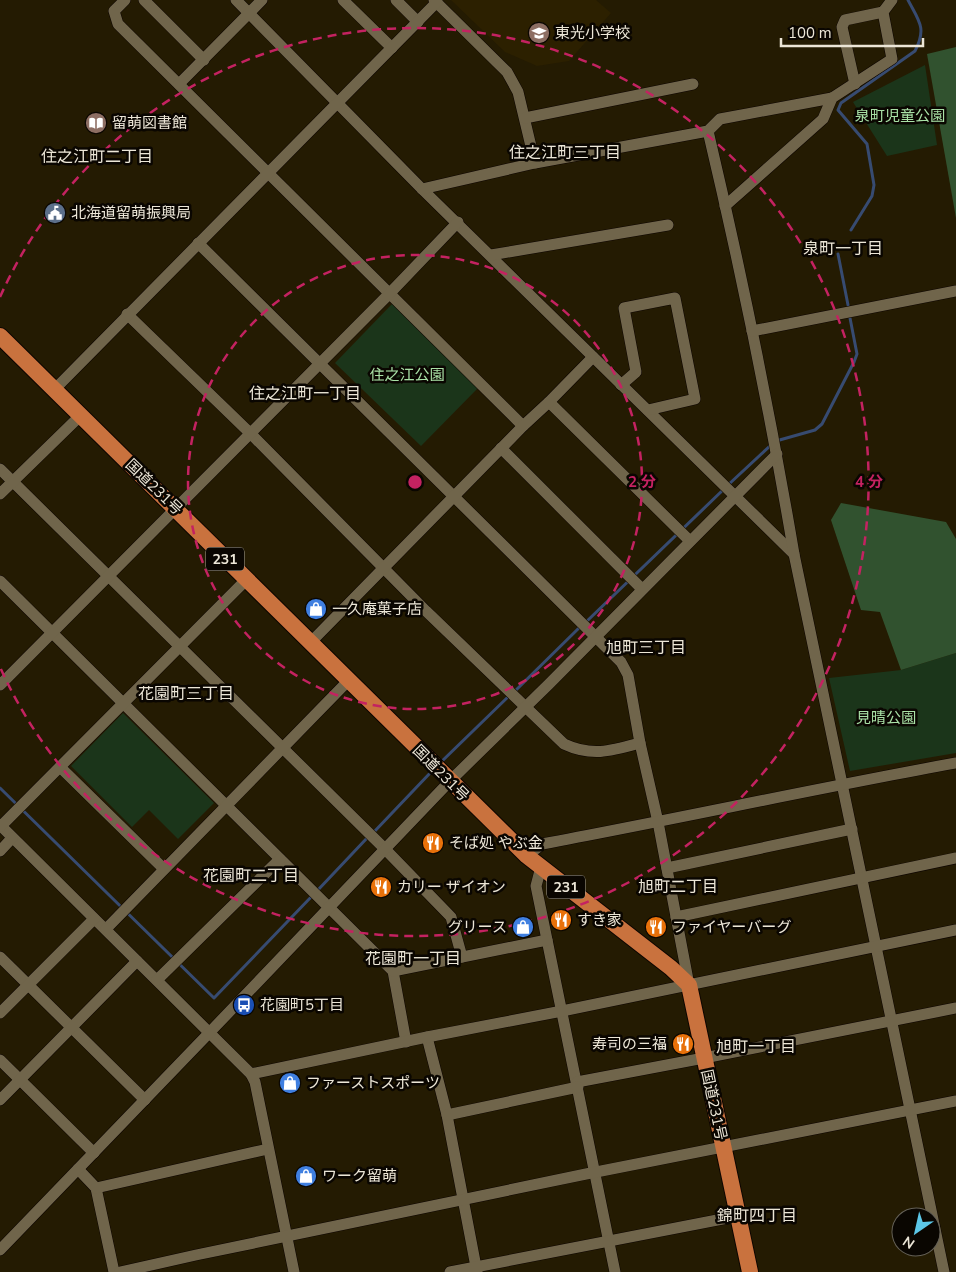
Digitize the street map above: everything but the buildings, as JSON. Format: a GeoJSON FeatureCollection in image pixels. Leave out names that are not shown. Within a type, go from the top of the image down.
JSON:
{"type":"FeatureCollection","features":[{"type":"Feature","properties":{"kind":"highway","name":"国道231号"},"geometry":{"type":"LineString","coordinates":[[0,338],[527,856],[671,968],[690,985],[750,1272]]}},
{"type":"Feature","properties":{"kind":"street"},"geometry":{"type":"LineString","coordinates":[[125,0],[114,11],[118,24],[523,426]]}},
{"type":"Feature","properties":{"kind":"street"},"geometry":{"type":"LineString","coordinates":[[144,0],[204,60]]}},
{"type":"Feature","properties":{"kind":"street"},"geometry":{"type":"LineString","coordinates":[[236,0],[422,189],[458,222],[794,554]]}},
{"type":"Feature","properties":{"kind":"street"},"geometry":{"type":"LineString","coordinates":[[179,84],[262,0]]}},
{"type":"Feature","properties":{"kind":"street"},"geometry":{"type":"LineString","coordinates":[[343,0],[392,48]]}},
{"type":"Feature","properties":{"kind":"street"},"geometry":{"type":"LineString","coordinates":[[396,0],[418,22]]}},
{"type":"Feature","properties":{"kind":"street"},"geometry":{"type":"LineString","coordinates":[[855,84],[842,27],[846,20],[883,12],[892,0]]}},
{"type":"Feature","properties":{"kind":"street"},"geometry":{"type":"LineString","coordinates":[[54,390],[126,314],[418,22],[435,1],[507,72],[518,92],[536,163]]}},
{"type":"Feature","properties":{"kind":"street"},"geometry":{"type":"LineString","coordinates":[[422,189],[536,163],[708,132],[720,120],[832,98],[892,59],[883,12]]}},
{"type":"Feature","properties":{"kind":"street"},"geometry":{"type":"LineString","coordinates":[[525,118],[693,84]]}},
{"type":"Feature","properties":{"kind":"street"},"geometry":{"type":"LineString","coordinates":[[725,206],[823,120],[832,98]]}},
{"type":"Feature","properties":{"kind":"street"},"geometry":{"type":"LineString","coordinates":[[708,132],[752,331],[777,454],[794,554],[944,1272]]}},
{"type":"Feature","properties":{"kind":"street"},"geometry":{"type":"LineString","coordinates":[[0,685],[390,294],[458,222]]}},
{"type":"Feature","properties":{"kind":"street"},"geometry":{"type":"LineString","coordinates":[[491,255],[668,225]]}},
{"type":"Feature","properties":{"kind":"street"},"geometry":{"type":"LineString","coordinates":[[198,243],[596,636],[620,662],[628,675],[640,743],[658,822],[690,985]]}},
{"type":"Feature","properties":{"kind":"street"},"geometry":{"type":"LineString","coordinates":[[752,331],[956,291]]}},
{"type":"Feature","properties":{"kind":"street"},"geometry":{"type":"LineString","coordinates":[[622,385],[636,372],[624,308],[675,298],[695,399],[648,410]]}},
{"type":"Feature","properties":{"kind":"street"},"geometry":{"type":"LineString","coordinates":[[126,314],[250,433],[524,708],[564,744],[574,749],[588,752],[607,752],[640,743]]}},
{"type":"Feature","properties":{"kind":"street"},"geometry":{"type":"LineString","coordinates":[[310,643],[593,357]]}},
{"type":"Feature","properties":{"kind":"street"},"geometry":{"type":"LineString","coordinates":[[549,402],[690,541]]}},
{"type":"Feature","properties":{"kind":"street"},"geometry":{"type":"LineString","coordinates":[[0,494],[80,416]]}},
{"type":"Feature","properties":{"kind":"street"},"geometry":{"type":"LineString","coordinates":[[501,448],[642,590]]}},
{"type":"Feature","properties":{"kind":"street"},"geometry":{"type":"LineString","coordinates":[[0,1250],[450,781],[777,454]]}},
{"type":"Feature","properties":{"kind":"street"},"geometry":{"type":"LineString","coordinates":[[0,469],[385,849],[451,918],[462,957]]}},
{"type":"Feature","properties":{"kind":"street"},"geometry":{"type":"LineString","coordinates":[[246,580],[1,826],[251,1074],[255,1082],[294,1272]]}},
{"type":"Feature","properties":{"kind":"street"},"geometry":{"type":"LineString","coordinates":[[0,581],[393,971],[406,1042]]}},
{"type":"Feature","properties":{"kind":"street"},"geometry":{"type":"LineString","coordinates":[[106,929],[348,681]]}},
{"type":"Feature","properties":{"kind":"street"},"geometry":{"type":"LineString","coordinates":[[527,856],[542,844],[843,783],[956,763]]}},
{"type":"Feature","properties":{"kind":"street"},"geometry":{"type":"LineString","coordinates":[[60,767],[164,869]]}},
{"type":"Feature","properties":{"kind":"street"},"geometry":{"type":"LineString","coordinates":[[667,868],[852,829]]}},
{"type":"Feature","properties":{"kind":"street"},"geometry":{"type":"LineString","coordinates":[[0,851],[12,838]]}},
{"type":"Feature","properties":{"kind":"street"},"geometry":{"type":"LineString","coordinates":[[676,917],[956,858]]}},
{"type":"Feature","properties":{"kind":"street"},"geometry":{"type":"LineString","coordinates":[[157,980],[280,859]]}},
{"type":"Feature","properties":{"kind":"street"},"geometry":{"type":"LineString","coordinates":[[541,867],[536,886],[615,1272]]}},
{"type":"Feature","properties":{"kind":"street"},"geometry":{"type":"LineString","coordinates":[[0,1013],[94,919]]}},
{"type":"Feature","properties":{"kind":"street"},"geometry":{"type":"LineString","coordinates":[[251,1074],[956,930]]}},
{"type":"Feature","properties":{"kind":"street"},"geometry":{"type":"LineString","coordinates":[[393,971],[547,940]]}},
{"type":"Feature","properties":{"kind":"street"},"geometry":{"type":"LineString","coordinates":[[0,957],[145,1100]]}},
{"type":"Feature","properties":{"kind":"street"},"geometry":{"type":"LineString","coordinates":[[0,1100],[137,961]]}},
{"type":"Feature","properties":{"kind":"street"},"geometry":{"type":"LineString","coordinates":[[447,1115],[577,1084],[956,1008]]}},
{"type":"Feature","properties":{"kind":"street"},"geometry":{"type":"LineString","coordinates":[[427,1037],[447,1115],[477,1269]]}},
{"type":"Feature","properties":{"kind":"street"},"geometry":{"type":"LineString","coordinates":[[0,1060],[94,1153]]}},
{"type":"Feature","properties":{"kind":"street"},"geometry":{"type":"LineString","coordinates":[[120,1272],[286,1236],[956,1101]]}},
{"type":"Feature","properties":{"kind":"street"},"geometry":{"type":"LineString","coordinates":[[96,1188],[268,1149]]}},
{"type":"Feature","properties":{"kind":"street"},"geometry":{"type":"LineString","coordinates":[[78,1169],[96,1188],[114,1272]]}},
{"type":"Feature","properties":{"kind":"street"},"geometry":{"type":"LineString","coordinates":[[450,1272],[477,1269],[608,1240],[738,1216]]}},
{"type":"Feature","properties":{"kind":"shaded area","name":"東光小学校"},"geometry":{"type":"Polygon","coordinates":[[[451,0],[596,0],[611,13],[569,61],[537,66],[505,52],[451,0]]]}},
{"type":"Feature","properties":{"kind":"green space"},"geometry":{"type":"Polygon","coordinates":[[[956,47],[956,218],[927,54],[956,47]]]}},
{"type":"Feature","properties":{"kind":"green space","name":"泉町児童公園"},"geometry":{"type":"Polygon","coordinates":[[[925,65],[937,145],[887,156],[853,102],[925,65]]]}},
{"type":"Feature","properties":{"kind":"green space","name":"住之江公園"},"geometry":{"type":"Polygon","coordinates":[[[392,304],[478,388],[421,446],[335,363],[392,304]]]}},
{"type":"Feature","properties":{"kind":"green space"},"geometry":{"type":"Polygon","coordinates":[[[841,503],[946,522],[956,539],[956,653],[901,670],[880,612],[861,610],[831,520],[841,503]]]}},
{"type":"Feature","properties":{"kind":"green space","name":"見晴公園"},"geometry":{"type":"Polygon","coordinates":[[[956,653],[956,753],[850,771],[829,678],[901,670],[956,653]]]}},
{"type":"Feature","properties":{"kind":"green space"},"geometry":{"type":"Polygon","coordinates":[[[123,713],[214,803],[178,839],[149,810],[132,827],[71,766],[123,713]]]}},
{"type":"Feature","properties":{"kind":"waterway"},"geometry":{"type":"LineString","coordinates":[[851,230],[872,196],[874,185],[867,144],[838,110],[841,103],[915,51],[919,43],[921,30],[918,19],[908,0]]}},
{"type":"Feature","properties":{"kind":"waterway"},"geometry":{"type":"LineString","coordinates":[[838,254],[848,305]]}},
{"type":"Feature","properties":{"kind":"waterway"},"geometry":{"type":"LineString","coordinates":[[776,441],[815,430],[822,424],[857,354],[850,318]]}},
{"type":"Feature","properties":{"kind":"waterway"},"geometry":{"type":"LineString","coordinates":[[728,485],[771,445]]}},
{"type":"Feature","properties":{"kind":"waterway"},"geometry":{"type":"LineString","coordinates":[[586,622],[724,489]]}},
{"type":"Feature","properties":{"kind":"waterway"},"geometry":{"type":"LineString","coordinates":[[514,692],[581,626]]}},
{"type":"Feature","properties":{"kind":"waterway"},"geometry":{"type":"LineString","coordinates":[[440,763],[509,696]]}},
{"type":"Feature","properties":{"kind":"waterway"},"geometry":{"type":"LineString","coordinates":[[373,833],[432,771]]}},
{"type":"Feature","properties":{"kind":"waterway"},"geometry":{"type":"LineString","coordinates":[[0,788],[214,998],[313,895]]}},
{"type":"Feature","properties":{"kind":"waterway"},"geometry":{"type":"LineString","coordinates":[[317,891],[368,837]]}},
{"type":"Feature","properties":{"kind":"place","name":"東光小学校"},"geometry":{"type":"Point","coordinates":[539,33]}},
{"type":"Feature","properties":{"kind":"place","name":"留萌図書館"},"geometry":{"type":"Point","coordinates":[96,123]}},
{"type":"Feature","properties":{"kind":"place","name":"北海道留萌振興局"},"geometry":{"type":"Point","coordinates":[55,213]}},
{"type":"Feature","properties":{"kind":"place","name":"一久庵菓子店"},"geometry":{"type":"Point","coordinates":[316,609]}},
{"type":"Feature","properties":{"kind":"place","name":"そば処 やぶ金"},"geometry":{"type":"Point","coordinates":[433,843]}},
{"type":"Feature","properties":{"kind":"place","name":"カリー ザイオン"},"geometry":{"type":"Point","coordinates":[381,887]}},
{"type":"Feature","properties":{"kind":"place","name":"すき家"},"geometry":{"type":"Point","coordinates":[561,920]}},
{"type":"Feature","properties":{"kind":"place","name":"グリース"},"geometry":{"type":"Point","coordinates":[523,927]}},
{"type":"Feature","properties":{"kind":"place","name":"ファイヤーバーグ"},"geometry":{"type":"Point","coordinates":[656,927]}},
{"type":"Feature","properties":{"kind":"place","name":"花園町5丁目"},"geometry":{"type":"Point","coordinates":[244,1005]}},
{"type":"Feature","properties":{"kind":"place","name":"寿司の三福"},"geometry":{"type":"Point","coordinates":[683,1044]}},
{"type":"Feature","properties":{"kind":"place","name":"ファーストスポーツ"},"geometry":{"type":"Point","coordinates":[290,1083]}},
{"type":"Feature","properties":{"kind":"place","name":"ワーク留萌"},"geometry":{"type":"Point","coordinates":[306,1176]}},
{"type":"Feature","properties":{"kind":"district","name":"住之江町三丁目"},"geometry":{"type":"Point","coordinates":[565,152]}},
{"type":"Feature","properties":{"kind":"district","name":"住之江町二丁目"},"geometry":{"type":"Point","coordinates":[97,156]}},
{"type":"Feature","properties":{"kind":"district","name":"泉町一丁目"},"geometry":{"type":"Point","coordinates":[843,248]}},
{"type":"Feature","properties":{"kind":"district","name":"住之江町一丁目"},"geometry":{"type":"Point","coordinates":[305,393]}},
{"type":"Feature","properties":{"kind":"district","name":"旭町三丁目"},"geometry":{"type":"Point","coordinates":[646,647]}},
{"type":"Feature","properties":{"kind":"district","name":"花園町三丁目"},"geometry":{"type":"Point","coordinates":[186,693]}},
{"type":"Feature","properties":{"kind":"district","name":"花園町二丁目"},"geometry":{"type":"Point","coordinates":[251,875]}},
{"type":"Feature","properties":{"kind":"district","name":"旭町二丁目"},"geometry":{"type":"Point","coordinates":[678,886]}},
{"type":"Feature","properties":{"kind":"district","name":"花園町一丁目"},"geometry":{"type":"Point","coordinates":[413,958]}},
{"type":"Feature","properties":{"kind":"district","name":"旭町一丁目"},"geometry":{"type":"Point","coordinates":[756,1046]}},
{"type":"Feature","properties":{"kind":"district","name":"錦町四丁目"},"geometry":{"type":"Point","coordinates":[757,1215]}}]}
